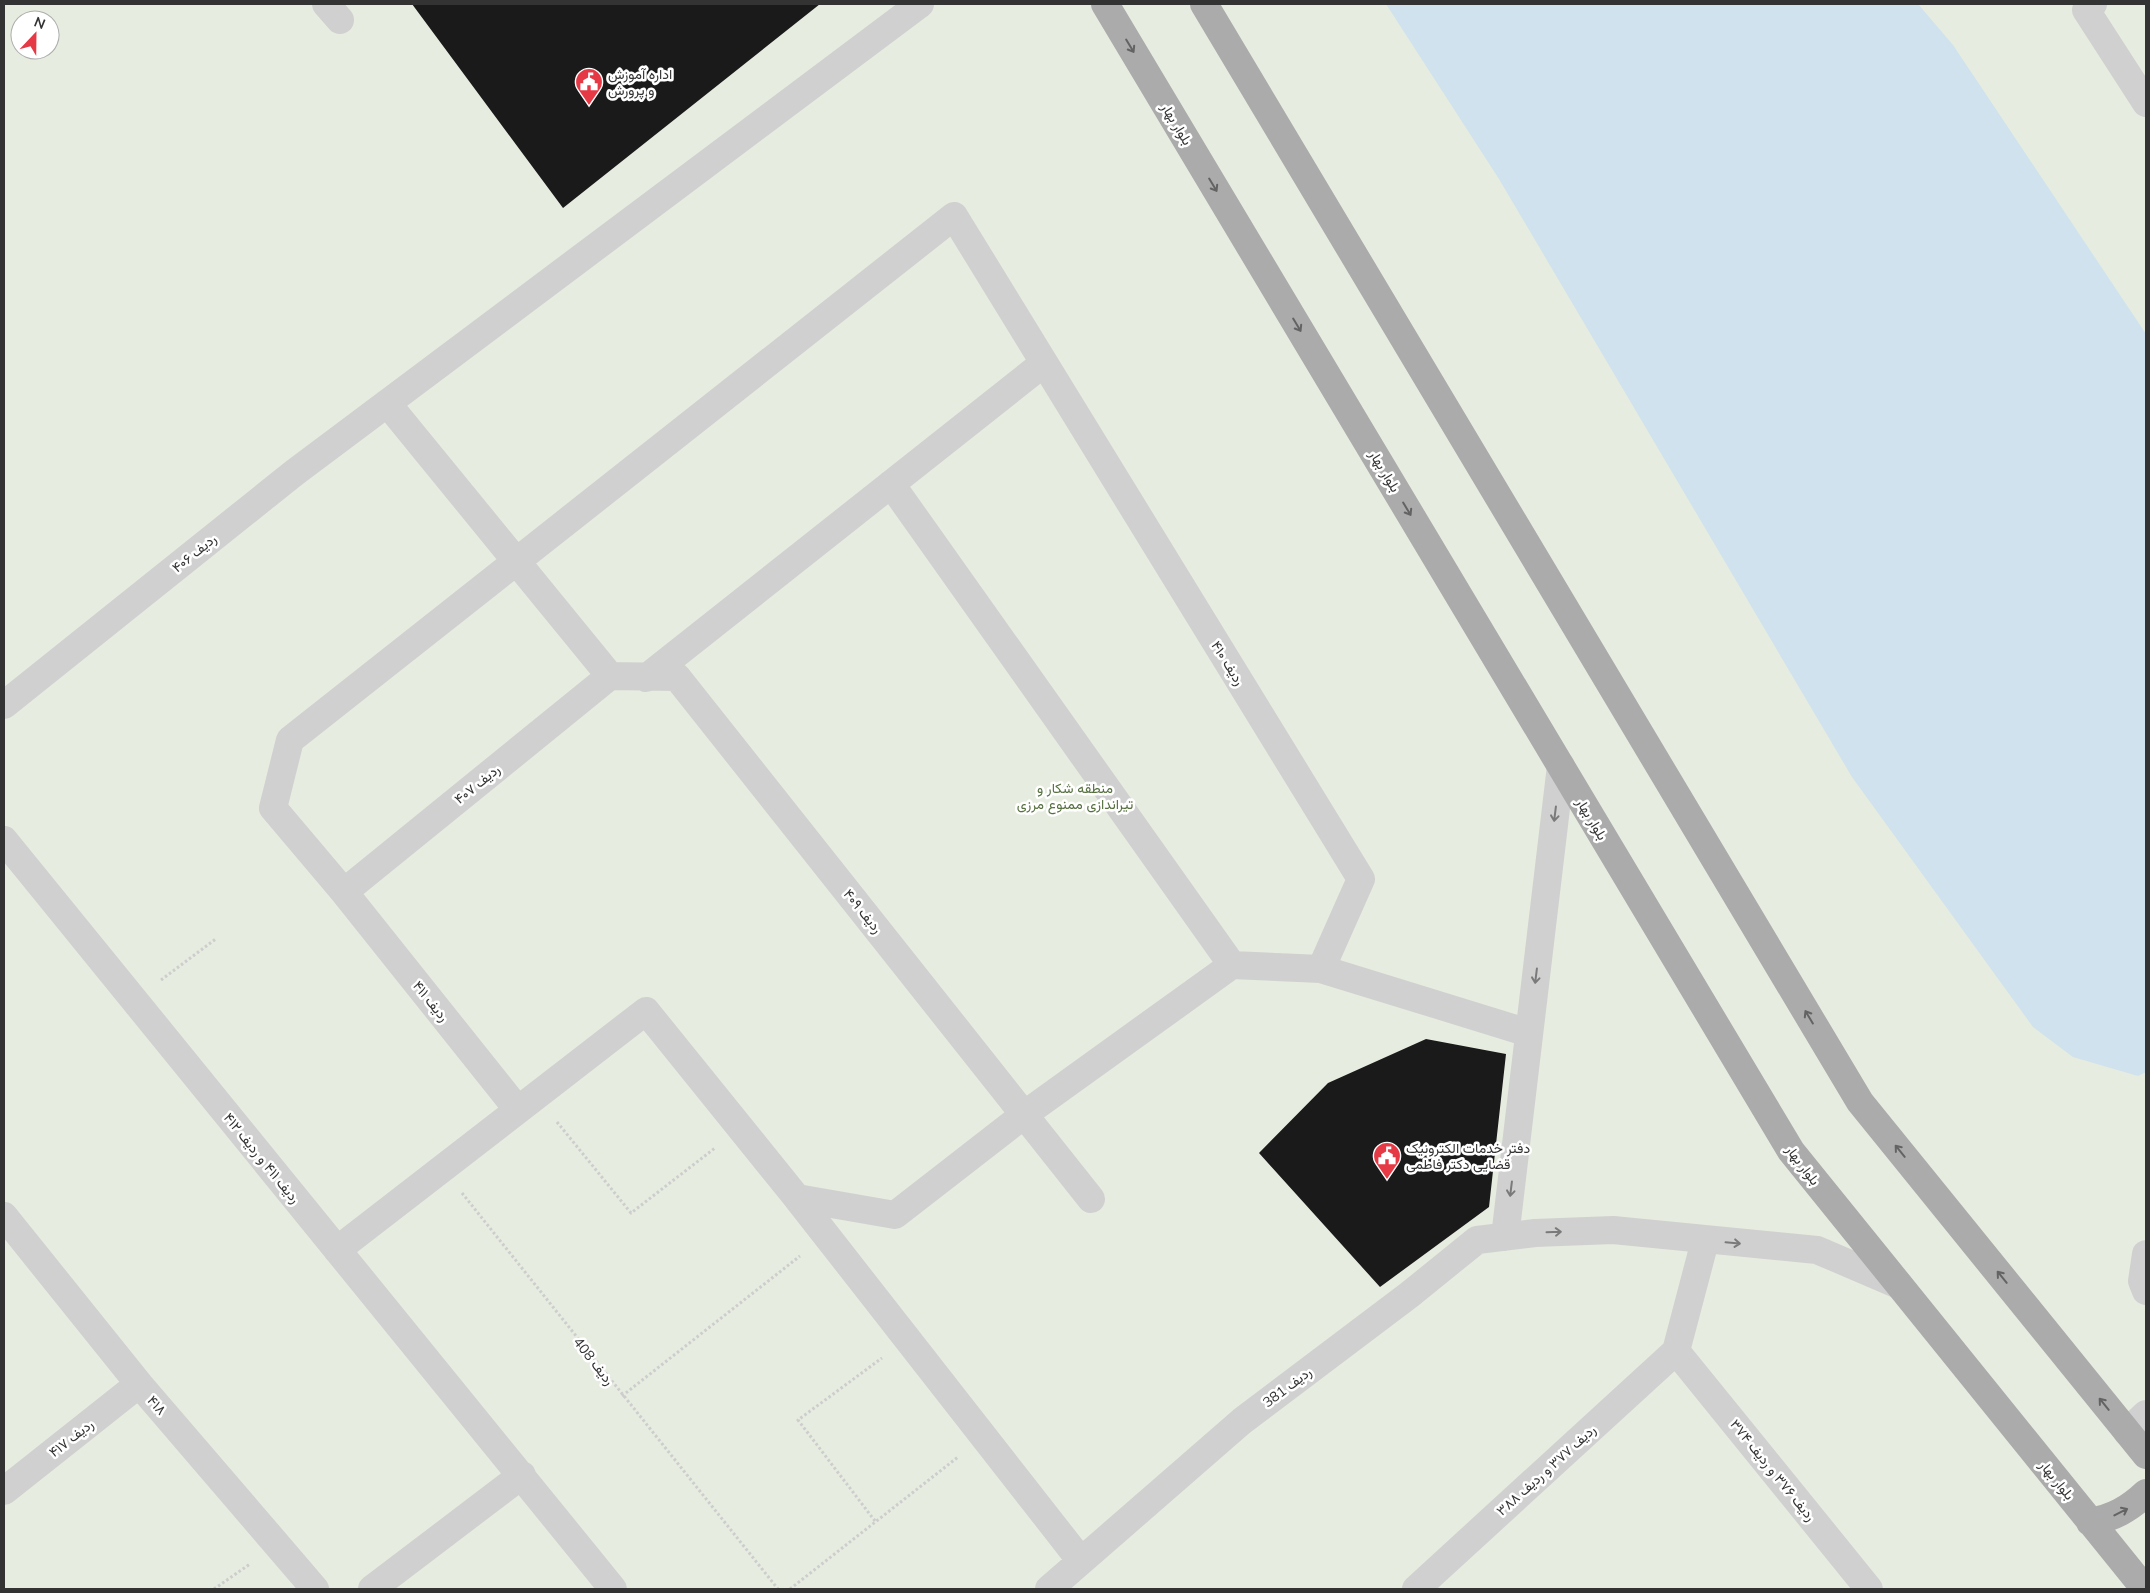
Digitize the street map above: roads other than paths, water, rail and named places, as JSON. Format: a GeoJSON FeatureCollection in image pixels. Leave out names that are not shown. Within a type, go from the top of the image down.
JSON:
{"type":"FeatureCollection","features":[{"type":"Feature","properties":{"kind":"main road","name":"بلوار بهار"},"geometry":{"type":"LineString","coordinates":[[1105,4],[1791,1151],[2090,1522],[2144,1585]]}},
{"type":"Feature","properties":{"kind":"main road"},"geometry":{"type":"LineString","coordinates":[[1204,4],[1860,1102],[2137,1423],[2146,1455]]}},
{"type":"Feature","properties":{"kind":"main road"},"geometry":{"type":"LineString","coordinates":[[2090,1522],[2119,1514],[2132,1506],[2146,1493]]}},
{"type":"Feature","properties":{"kind":"street","name":"ردیف ۴۰۶"},"geometry":{"type":"LineString","coordinates":[[4,704],[294,474],[920,4]]}},
{"type":"Feature","properties":{"kind":"street"},"geometry":{"type":"LineString","coordinates":[[2089,7],[2146,103]]}},
{"type":"Feature","properties":{"kind":"street"},"geometry":{"type":"LineString","coordinates":[[518,562],[954,216],[1044,362],[646,678]]}},
{"type":"Feature","properties":{"kind":"street","name":"ردیف ۴۱۰"},"geometry":{"type":"LineString","coordinates":[[1044,362],[1361,879],[1321,969]]}},
{"type":"Feature","properties":{"kind":"street"},"geometry":{"type":"LineString","coordinates":[[387,403],[610,676]]}},
{"type":"Feature","properties":{"kind":"street"},"geometry":{"type":"LineString","coordinates":[[891,484],[1232,965]]}},
{"type":"Feature","properties":{"kind":"street","name":"ردیف ۴۱۱"},"geometry":{"type":"LineString","coordinates":[[518,562],[290,740],[273,808],[527,1103]]}},
{"type":"Feature","properties":{"kind":"street","name":"ردیف ۴۰۹"},"geometry":{"type":"LineString","coordinates":[[610,676],[677,677],[1091,1199]]}},
{"type":"Feature","properties":{"kind":"street","name":"ردیف ۴۰۷"},"geometry":{"type":"LineString","coordinates":[[344,892],[610,676]]}},
{"type":"Feature","properties":{"kind":"street"},"geometry":{"type":"LineString","coordinates":[[1505,1237],[1561,766]]}},
{"type":"Feature","properties":{"kind":"street","name":"ردیف ۴۱۱ و ردیف ۴۱۲"},"geometry":{"type":"LineString","coordinates":[[4,840],[614,1589]]}},
{"type":"Feature","properties":{"kind":"street"},"geometry":{"type":"LineString","coordinates":[[797,1198],[895,1215],[1024,1114],[1232,965],[1321,969],[1530,1033]]}},
{"type":"Feature","properties":{"kind":"street"},"geometry":{"type":"LineString","coordinates":[[337,1250],[646,1011],[739,1129],[797,1198],[1082,1561]]}},
{"type":"Feature","properties":{"kind":"street","name":"ردیف 381"},"geometry":{"type":"LineString","coordinates":[[1049,1589],[1242,1421],[1409,1295],[1477,1240],[1535,1233],[1613,1230],[1817,1250],[1899,1285]]}},
{"type":"Feature","properties":{"kind":"street","name":"۴۱۸"},"geometry":{"type":"LineString","coordinates":[[9,1234],[315,1589]]}},
{"type":"Feature","properties":{"kind":"street"},"geometry":{"type":"LineString","coordinates":[[1676,1351],[1705,1240]]}},
{"type":"Feature","properties":{"kind":"street"},"geometry":{"type":"LineString","coordinates":[[2146,1254],[2142,1281],[2146,1291]]}},
{"type":"Feature","properties":{"kind":"street","name":"ردیف ۳۷۷ و ردیف ۳۸۸"},"geometry":{"type":"LineString","coordinates":[[1416,1589],[1676,1351]]}},
{"type":"Feature","properties":{"kind":"street","name":"ردیف ۳۷۶ و ردیف ۳۷۴"},"geometry":{"type":"LineString","coordinates":[[1676,1351],[1870,1589]]}},
{"type":"Feature","properties":{"kind":"street","name":"ردیف ۴۱۷"},"geometry":{"type":"LineString","coordinates":[[4,1491],[139,1384]]}},
{"type":"Feature","properties":{"kind":"street"},"geometry":{"type":"LineString","coordinates":[[372,1589],[522,1475]]}},
{"type":"Feature","properties":{"kind":"water"},"geometry":{"type":"Polygon","coordinates":[[[1386,4],[1918,4],[1953,45],[2146,334],[2146,1072],[2138,1076],[2073,1057],[2033,1027],[1852,777],[1499,179],[1386,4]]]}},
{"type":"Feature","properties":{"kind":"place","name":"اداره آموزش و پرورش"},"geometry":{"type":"Point","coordinates":[589,106]}},
{"type":"Feature","properties":{"kind":"place","name":"دفتر خدمات الکترونیک قضایی دکتر فاطمی"},"geometry":{"type":"Point","coordinates":[1387,1180]}},
{"type":"Feature","properties":{"kind":"park label","name":"منطقه شکار و تیراندازی ممنوع مرزی"},"geometry":{"type":"Point","coordinates":[1075,796]}}]}
